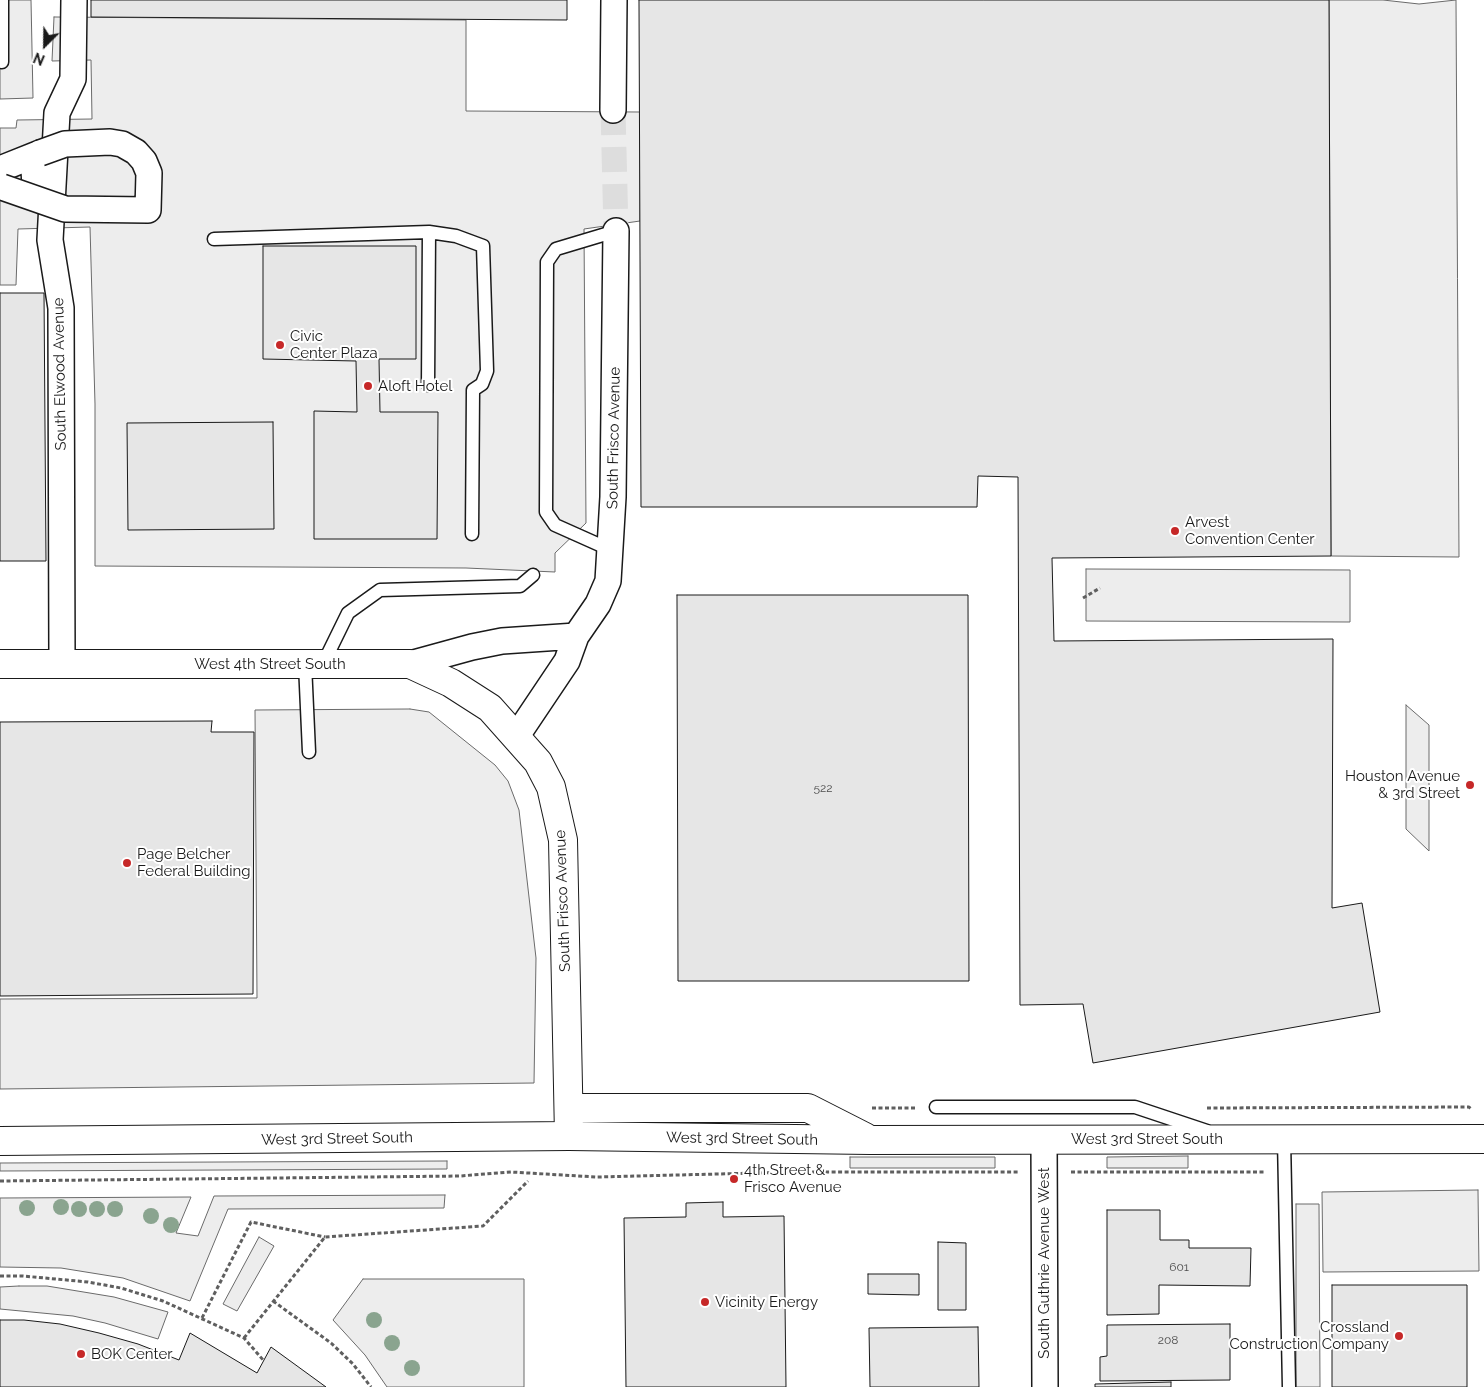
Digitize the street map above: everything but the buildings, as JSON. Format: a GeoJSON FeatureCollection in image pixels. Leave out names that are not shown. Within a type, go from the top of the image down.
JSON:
{"type":"FeatureCollection","features":[{"type":"Feature","properties":{"kind":"main road","name":"West 4th Street South"},"geometry":{"type":"LineString","coordinates":[[0,664],[410,664],[450,683],[490,708],[516,737]]}},
{"type":"Feature","properties":{"kind":"main road","name":"South Frisco Avenue"},"geometry":{"type":"LineString","coordinates":[[516,737],[538,762],[551,787],[564,840],[569,1136]]}},
{"type":"Feature","properties":{"kind":"main road"},"geometry":{"type":"LineString","coordinates":[[569,1108],[808,1108],[870,1140]]}},
{"type":"Feature","properties":{"kind":"main road","name":"West 3rd Street South"},"geometry":{"type":"LineString","coordinates":[[0,1141],[569,1136],[870,1140],[1484,1139]]}},
{"type":"Feature","properties":{"kind":"street","name":"South Elwood Avenue"},"geometry":{"type":"LineString","coordinates":[[62,664],[61,308],[50,240],[57,113],[73,79],[74,0]]}},
{"type":"Feature","properties":{"kind":"street"},"geometry":{"type":"LineString","coordinates":[[613,110],[614,0]]}},
{"type":"Feature","properties":{"kind":"street"},"geometry":{"type":"LineString","coordinates":[[0,169],[64,144],[110,142],[122,144],[136,152],[144,161],[148,173],[148,210],[65,209],[0,186]]}},
{"type":"Feature","properties":{"kind":"street"},"geometry":{"type":"LineString","coordinates":[[40,153],[34,169],[35,187],[41,200]]}},
{"type":"Feature","properties":{"kind":"street","name":"South Frisco Avenue"},"geometry":{"type":"LineString","coordinates":[[516,737],[567,661],[576,636],[598,604],[608,581],[613,497],[616,231]]}},
{"type":"Feature","properties":{"kind":"street"},"geometry":{"type":"LineString","coordinates":[[410,664],[472,646],[502,641],[576,636]]}},
{"type":"Feature","properties":{"kind":"street","name":"South Guthrie Avenue West"},"geometry":{"type":"LineString","coordinates":[[1044,1139],[1045,1387]]}},
{"type":"Feature","properties":{"kind":"lane"},"geometry":{"type":"LineString","coordinates":[[2,0],[2,62]]}},
{"type":"Feature","properties":{"kind":"lane"},"geometry":{"type":"LineString","coordinates":[[611,550],[555,525],[546,512],[547,262],[556,249],[616,231]]}},
{"type":"Feature","properties":{"kind":"lane"},"geometry":{"type":"LineString","coordinates":[[214,240],[429,232],[456,236],[483,246],[488,371],[482,384],[473,390],[472,534]]}},
{"type":"Feature","properties":{"kind":"lane"},"geometry":{"type":"LineString","coordinates":[[428,385],[429,232]]}},
{"type":"Feature","properties":{"kind":"lane"},"geometry":{"type":"LineString","coordinates":[[309,752],[314,664],[348,613],[380,590],[520,586],[533,575]]}},
{"type":"Feature","properties":{"kind":"lane"},"geometry":{"type":"LineString","coordinates":[[936,1108],[1135,1107],[1233,1139]]}},
{"type":"Feature","properties":{"kind":"lane"},"geometry":{"type":"LineString","coordinates":[[1284,1139],[1289,1387]]}},
{"type":"Feature","properties":{"kind":"path"},"geometry":{"type":"LineString","coordinates":[[1083,598],[1100,588]]}},
{"type":"Feature","properties":{"kind":"path","name":"West 3rd Street South"},"geometry":{"type":"LineString","coordinates":[[1203,1108],[1469,1107],[1476,1114]]}},
{"type":"Feature","properties":{"kind":"path"},"geometry":{"type":"LineString","coordinates":[[0,1181],[460,1176],[511,1172],[597,1177],[798,1172],[1044,1172]]}},
{"type":"Feature","properties":{"kind":"path"},"geometry":{"type":"LineString","coordinates":[[202,1318],[251,1222],[325,1237],[482,1226],[528,1182]]}},
{"type":"Feature","properties":{"kind":"path"},"geometry":{"type":"LineString","coordinates":[[244,1338],[325,1237]]}},
{"type":"Feature","properties":{"kind":"path"},"geometry":{"type":"LineString","coordinates":[[0,1276],[56,1278],[120,1288],[163,1302],[244,1338],[264,1361]]}},
{"type":"Feature","properties":{"kind":"path"},"geometry":{"type":"LineString","coordinates":[[273,1301],[331,1343],[353,1364],[371,1387]]}},
{"type":"Feature","properties":{"kind":"shaded area"},"geometry":{"type":"Polygon","coordinates":[[[0,0],[31,0],[33,98],[0,99],[0,0]]]}},
{"type":"Feature","properties":{"kind":"shaded area"},"geometry":{"type":"Polygon","coordinates":[[[1329,0],[1383,0],[1419,4],[1456,0],[1459,557],[1331,556],[1329,0]]]}},
{"type":"Feature","properties":{"kind":"shaded area","name":"Civic Center Plaza"},"geometry":{"type":"Polygon","coordinates":[[[54,17],[466,20],[466,111],[640,112],[640,221],[584,229],[586,523],[555,553],[555,572],[466,568],[95,566],[95,404],[90,227],[18,229],[16,285],[0,285],[0,128],[16,128],[17,120],[92,119],[91,60],[52,61],[54,17]]]}},
{"type":"Feature","properties":{"kind":"shaded area"},"geometry":{"type":"Polygon","coordinates":[[[1086,569],[1350,570],[1350,622],[1086,621],[1086,569]]]}},
{"type":"Feature","properties":{"kind":"shaded area"},"geometry":{"type":"Polygon","coordinates":[[[1406,705],[1429,725],[1429,851],[1406,829],[1406,705]]]}},
{"type":"Feature","properties":{"kind":"shaded area"},"geometry":{"type":"Polygon","coordinates":[[[410,709],[429,712],[495,765],[508,781],[519,810],[536,958],[534,1083],[0,1089],[0,999],[257,998],[255,710],[410,709]]]}},
{"type":"Feature","properties":{"kind":"shaded area"},"geometry":{"type":"Polygon","coordinates":[[[1188,1156],[1188,1168],[1107,1168],[1107,1157],[1188,1156]]]}},
{"type":"Feature","properties":{"kind":"shaded area"},"geometry":{"type":"Polygon","coordinates":[[[850,1157],[995,1157],[995,1168],[850,1168],[850,1157]]]}},
{"type":"Feature","properties":{"kind":"shaded area"},"geometry":{"type":"Polygon","coordinates":[[[447,1161],[447,1169],[0,1171],[0,1163],[447,1161]]]}},
{"type":"Feature","properties":{"kind":"shaded area"},"geometry":{"type":"Polygon","coordinates":[[[1478,1190],[1479,1271],[1323,1272],[1322,1192],[1478,1190]]]}},
{"type":"Feature","properties":{"kind":"shaded area"},"geometry":{"type":"Polygon","coordinates":[[[445,1195],[444,1208],[228,1209],[190,1301],[123,1278],[61,1268],[0,1267],[0,1198],[191,1197],[176,1233],[198,1236],[214,1196],[445,1195]]]}},
{"type":"Feature","properties":{"kind":"shaded area"},"geometry":{"type":"Polygon","coordinates":[[[1296,1204],[1319,1204],[1320,1387],[1296,1387],[1296,1204]]]}},
{"type":"Feature","properties":{"kind":"shaded area"},"geometry":{"type":"Polygon","coordinates":[[[259,1237],[274,1246],[237,1311],[223,1304],[259,1237]]]}},
{"type":"Feature","properties":{"kind":"shaded area"},"geometry":{"type":"Polygon","coordinates":[[[363,1279],[524,1279],[524,1387],[387,1387],[365,1355],[333,1320],[363,1279]]]}},
{"type":"Feature","properties":{"kind":"shaded area"},"geometry":{"type":"Polygon","coordinates":[[[47,1286],[114,1297],[168,1312],[158,1339],[105,1323],[73,1316],[0,1309],[0,1287],[47,1286]]]}},
{"type":"Feature","properties":{"kind":"tunnel"},"geometry":{"type":"LineString","coordinates":[[613,110],[616,231]]}},
{"type":"Feature","properties":{"kind":"place","name":"Civic Center Plaza"},"geometry":{"type":"Point","coordinates":[280,345]}},
{"type":"Feature","properties":{"kind":"place","name":"Aloft Hotel"},"geometry":{"type":"Point","coordinates":[368,386]}},
{"type":"Feature","properties":{"kind":"place","name":"Arvest Convention Center"},"geometry":{"type":"Point","coordinates":[1175,531]}},
{"type":"Feature","properties":{"kind":"place","name":"Houston Avenue & 3rd Street"},"geometry":{"type":"Point","coordinates":[1470,785]}},
{"type":"Feature","properties":{"kind":"place","name":"Page Belcher Federal Building"},"geometry":{"type":"Point","coordinates":[127,863]}},
{"type":"Feature","properties":{"kind":"place","name":"4th Street & Frisco Avenue"},"geometry":{"type":"Point","coordinates":[734,1179]}},
{"type":"Feature","properties":{"kind":"place","name":"Vicinity Energy"},"geometry":{"type":"Point","coordinates":[705,1302]}},
{"type":"Feature","properties":{"kind":"place","name":"Crossland Construction Company"},"geometry":{"type":"Point","coordinates":[1399,1336]}},
{"type":"Feature","properties":{"kind":"place","name":"BOK Center"},"geometry":{"type":"Point","coordinates":[81,1354]}}]}
